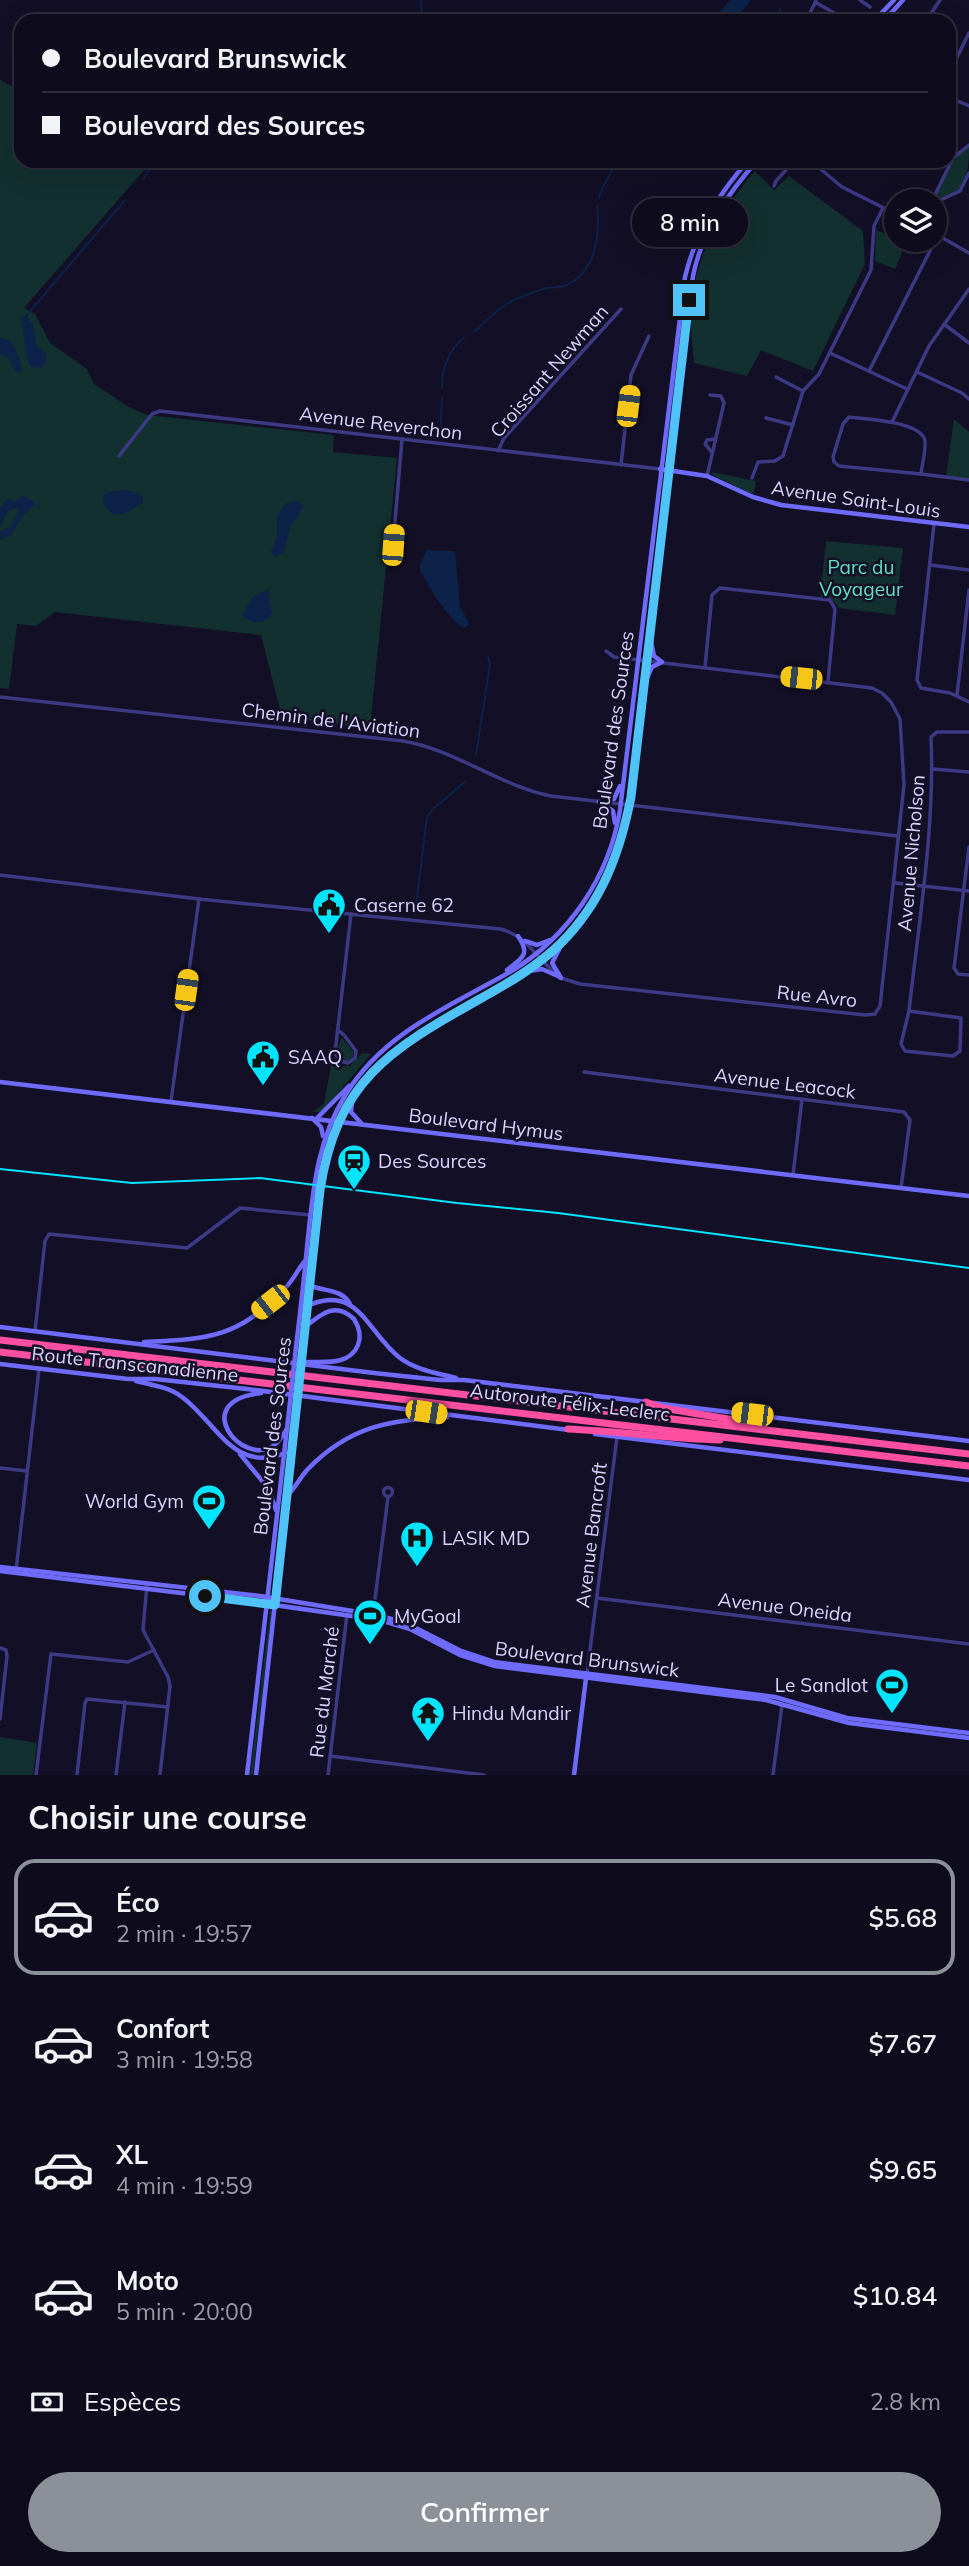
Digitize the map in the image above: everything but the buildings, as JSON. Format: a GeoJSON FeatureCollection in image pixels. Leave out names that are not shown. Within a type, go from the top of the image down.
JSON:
{"type":"FeatureCollection","features":[{"type":"Feature","properties":{"kind":"highway","name":"Autoroute Félix-Leclerc"},"geometry":{"type":"LineString","coordinates":[[0,1340],[969,1454]]}},
{"type":"Feature","properties":{"kind":"highway","name":"Autoroute Félix-Leclerc"},"geometry":{"type":"LineString","coordinates":[[0,1352],[969,1466]]}},
{"type":"Feature","properties":{"kind":"highway"},"geometry":{"type":"LineString","coordinates":[[646,1402],[663,1408],[727,1417],[810,1435]]}},
{"type":"Feature","properties":{"kind":"highway"},"geometry":{"type":"LineString","coordinates":[[568,1429],[609,1430],[689,1439],[763,1441]]}},
{"type":"Feature","properties":{"kind":"main road"},"geometry":{"type":"LineString","coordinates":[[881,14],[894,0]]}},
{"type":"Feature","properties":{"kind":"main road"},"geometry":{"type":"LineString","coordinates":[[890,14],[903,0]]}},
{"type":"Feature","properties":{"kind":"main road","name":"Boulevard des Sources"},"geometry":{"type":"LineString","coordinates":[[256,1775],[292,1450],[296,1347],[313,1179],[323,1139],[331,1120],[357,1078],[377,1054],[397,1037],[536,954],[572,918],[607,857],[616,828],[624,777],[660,469],[681,303],[689,262],[709,214],[742,168]]}},
{"type":"Feature","properties":{"kind":"main road","name":"Boulevard des Sources"},"geometry":{"type":"LineString","coordinates":[[247,1775],[287,1428],[293,1411],[303,1348],[324,1166],[339,1121],[352,1099],[379,1066],[407,1041],[541,960],[565,939],[588,911],[607,880],[619,849],[629,806],[687,312],[697,258],[722,204],[751,168]]}},
{"type":"Feature","properties":{"kind":"main road","name":"Avenue Saint-Louis"},"geometry":{"type":"LineString","coordinates":[[660,469],[707,476],[753,497],[781,505],[969,527]]}},
{"type":"Feature","properties":{"kind":"main road"},"geometry":{"type":"LineString","coordinates":[[643,689],[652,667],[662,662],[653,654],[649,636]]}},
{"type":"Feature","properties":{"kind":"main road"},"geometry":{"type":"LineString","coordinates":[[599,802],[615,798],[624,777]]}},
{"type":"Feature","properties":{"kind":"main road"},"geometry":{"type":"LineString","coordinates":[[599,802],[613,811],[616,828]]}},
{"type":"Feature","properties":{"kind":"main road"},"geometry":{"type":"LineString","coordinates":[[491,982],[523,957],[525,947],[518,936]]}},
{"type":"Feature","properties":{"kind":"main road"},"geometry":{"type":"LineString","coordinates":[[525,942],[537,945],[554,938]]}},
{"type":"Feature","properties":{"kind":"main road"},"geometry":{"type":"LineString","coordinates":[[561,978],[552,962],[565,939]]}},
{"type":"Feature","properties":{"kind":"main road"},"geometry":{"type":"LineString","coordinates":[[524,972],[542,969],[561,978]]}},
{"type":"Feature","properties":{"kind":"main road"},"geometry":{"type":"LineString","coordinates":[[323,1139],[321,1127],[314,1118],[357,1078]]}},
{"type":"Feature","properties":{"kind":"main road","name":"Boulevard Hymus"},"geometry":{"type":"LineString","coordinates":[[0,1082],[969,1196]]}},
{"type":"Feature","properties":{"kind":"main road"},"geometry":{"type":"LineString","coordinates":[[352,1099],[351,1112],[362,1124]]}},
{"type":"Feature","properties":{"kind":"main road"},"geometry":{"type":"LineString","coordinates":[[134,1342],[202,1339],[229,1331],[280,1293],[306,1260]]}},
{"type":"Feature","properties":{"kind":"main road"},"geometry":{"type":"LineString","coordinates":[[309,1285],[340,1293],[347,1298],[402,1359],[419,1368],[464,1380]]}},
{"type":"Feature","properties":{"kind":"main road"},"geometry":{"type":"LineString","coordinates":[[300,1311],[331,1300],[351,1305]]}},
{"type":"Feature","properties":{"kind":"main road"},"geometry":{"type":"LineString","coordinates":[[292,1362],[340,1360],[351,1355],[359,1343],[358,1325],[351,1316],[342,1311],[326,1311],[305,1327]]}},
{"type":"Feature","properties":{"kind":"main road","name":"Route Transcanadienne"},"geometry":{"type":"LineString","coordinates":[[0,1327],[134,1342]]}},
{"type":"Feature","properties":{"kind":"main road"},"geometry":{"type":"LineString","coordinates":[[134,1342],[190,1351],[440,1380],[464,1380],[969,1441]]}},
{"type":"Feature","properties":{"kind":"main road","name":"Route Transcanadienne"},"geometry":{"type":"LineString","coordinates":[[0,1364],[128,1379],[155,1379],[458,1417]]}},
{"type":"Feature","properties":{"kind":"main road"},"geometry":{"type":"LineString","coordinates":[[128,1379],[165,1388],[179,1395],[240,1453],[268,1488],[277,1513]]}},
{"type":"Feature","properties":{"kind":"main road"},"geometry":{"type":"LineString","coordinates":[[267,1392],[245,1395],[230,1402],[224,1414],[227,1429],[240,1443],[260,1450],[275,1444],[287,1428]]}},
{"type":"Feature","properties":{"kind":"main road"},"geometry":{"type":"LineString","coordinates":[[286,1497],[310,1467],[360,1431],[391,1421],[458,1417],[969,1480]]}},
{"type":"Feature","properties":{"kind":"main road"},"geometry":{"type":"LineString","coordinates":[[240,1453],[260,1459],[292,1450]]}},
{"type":"Feature","properties":{"kind":"main road","name":"Boulevard Brunswick"},"geometry":{"type":"LineString","coordinates":[[0,1569],[276,1602],[347,1614],[403,1627],[456,1654],[482,1663],[783,1701],[849,1723],[969,1736]]}},
{"type":"Feature","properties":{"kind":"main road","name":"Boulevard Brunswick"},"geometry":{"type":"LineString","coordinates":[[347,1614],[373,1615],[411,1625],[459,1650],[488,1660],[586,1676]]}},
{"type":"Feature","properties":{"kind":"main road"},"geometry":{"type":"LineString","coordinates":[[574,1775],[586,1676]]}},
{"type":"Feature","properties":{"kind":"street"},"geometry":{"type":"LineString","coordinates":[[860,0],[870,7]]}},
{"type":"Feature","properties":{"kind":"street"},"geometry":{"type":"LineString","coordinates":[[816,1],[837,14]]}},
{"type":"Feature","properties":{"kind":"street"},"geometry":{"type":"LineString","coordinates":[[956,59],[969,33]]}},
{"type":"Feature","properties":{"kind":"street"},"geometry":{"type":"LineString","coordinates":[[774,186],[788,168]]}},
{"type":"Feature","properties":{"kind":"street"},"geometry":{"type":"LineString","coordinates":[[752,478],[758,463],[783,457],[803,391],[819,374],[871,270],[874,226],[883,208],[842,187],[819,168]]}},
{"type":"Feature","properties":{"kind":"street"},"geometry":{"type":"LineString","coordinates":[[939,189],[948,168]]}},
{"type":"Feature","properties":{"kind":"street"},"geometry":{"type":"LineString","coordinates":[[947,196],[960,191],[969,173]]}},
{"type":"Feature","properties":{"kind":"street"},"geometry":{"type":"LineString","coordinates":[[947,240],[969,252]]}},
{"type":"Feature","properties":{"kind":"street"},"geometry":{"type":"LineString","coordinates":[[869,371],[927,252]]}},
{"type":"Feature","properties":{"kind":"street"},"geometry":{"type":"LineString","coordinates":[[892,422],[929,346],[969,289]]}},
{"type":"Feature","properties":{"kind":"street","name":"Croissant Newman"},"geometry":{"type":"LineString","coordinates":[[498,451],[504,438],[621,309]]}},
{"type":"Feature","properties":{"kind":"street"},"geometry":{"type":"LineString","coordinates":[[944,324],[969,343]]}},
{"type":"Feature","properties":{"kind":"street"},"geometry":{"type":"LineString","coordinates":[[621,465],[631,375],[649,336]]}},
{"type":"Feature","properties":{"kind":"street"},"geometry":{"type":"LineString","coordinates":[[830,353],[908,390]]}},
{"type":"Feature","properties":{"kind":"street"},"geometry":{"type":"LineString","coordinates":[[917,372],[969,399]]}},
{"type":"Feature","properties":{"kind":"street"},"geometry":{"type":"LineString","coordinates":[[776,377],[803,391]]}},
{"type":"Feature","properties":{"kind":"street"},"geometry":{"type":"LineString","coordinates":[[707,476],[724,400],[718,394],[710,395]]}},
{"type":"Feature","properties":{"kind":"street","name":"Avenue Reverchon"},"geometry":{"type":"LineString","coordinates":[[119,456],[153,413],[158,411],[660,469]]}},
{"type":"Feature","properties":{"kind":"street"},"geometry":{"type":"LineString","coordinates":[[921,474],[923,437],[892,422],[849,417],[843,424],[833,457],[839,466],[969,480]]}},
{"type":"Feature","properties":{"kind":"street"},"geometry":{"type":"LineString","coordinates":[[766,418],[793,425]]}},
{"type":"Feature","properties":{"kind":"street"},"geometry":{"type":"LineString","coordinates":[[393,545],[402,439]]}},
{"type":"Feature","properties":{"kind":"street"},"geometry":{"type":"LineString","coordinates":[[712,451],[705,444],[707,440],[715,439]]}},
{"type":"Feature","properties":{"kind":"street"},"geometry":{"type":"LineString","coordinates":[[934,524],[917,680],[921,688],[957,695],[969,702]]}},
{"type":"Feature","properties":{"kind":"street"},"geometry":{"type":"LineString","coordinates":[[930,565],[969,570]]}},
{"type":"Feature","properties":{"kind":"street"},"geometry":{"type":"LineString","coordinates":[[705,667],[712,595],[720,588],[830,600],[835,609],[828,681]]}},
{"type":"Feature","properties":{"kind":"street"},"geometry":{"type":"LineString","coordinates":[[957,695],[969,590]]}},
{"type":"Feature","properties":{"kind":"street"},"geometry":{"type":"LineString","coordinates":[[606,651],[612,656],[662,662]]}},
{"type":"Feature","properties":{"kind":"street"},"geometry":{"type":"LineString","coordinates":[[962,651],[969,654]]}},
{"type":"Feature","properties":{"kind":"street","name":"Rue Avro"},"geometry":{"type":"LineString","coordinates":[[0,875],[199,899],[496,929],[518,936],[561,978],[583,985],[872,1015],[877,1013],[880,1006],[904,785],[900,719],[897,710],[882,693],[872,688],[662,662]]}},
{"type":"Feature","properties":{"kind":"street","name":"Chemin de l'Aviation"},"geometry":{"type":"LineString","coordinates":[[0,696],[410,742],[454,755],[505,782],[555,797],[898,836]]}},
{"type":"Feature","properties":{"kind":"street","name":"Avenue Nicholson"},"geometry":{"type":"LineString","coordinates":[[909,1011],[961,1018],[961,1041],[957,1055],[905,1051],[901,1044],[909,1011],[933,788],[931,737],[937,732],[969,732]]}},
{"type":"Feature","properties":{"kind":"street"},"geometry":{"type":"LineString","coordinates":[[932,769],[969,772]]}},
{"type":"Feature","properties":{"kind":"street"},"geometry":{"type":"LineString","coordinates":[[969,847],[967,891],[954,968],[958,974],[969,975]]}},
{"type":"Feature","properties":{"kind":"street"},"geometry":{"type":"LineString","coordinates":[[894,883],[967,891]]}},
{"type":"Feature","properties":{"kind":"street"},"geometry":{"type":"LineString","coordinates":[[171,1101],[199,899]]}},
{"type":"Feature","properties":{"kind":"street"},"geometry":{"type":"LineString","coordinates":[[338,1030],[356,1051],[355,1058],[348,1063],[341,1062],[335,1056],[351,914]]}},
{"type":"Feature","properties":{"kind":"street","name":"Avenue Leacock"},"geometry":{"type":"LineString","coordinates":[[584,1073],[896,1110],[908,1114],[910,1119],[901,1188]]}},
{"type":"Feature","properties":{"kind":"street"},"geometry":{"type":"LineString","coordinates":[[793,1175],[802,1099]]}},
{"type":"Feature","properties":{"kind":"street"},"geometry":{"type":"LineString","coordinates":[[35,1331],[45,1241],[49,1234],[187,1248],[240,1208],[310,1215]]}},
{"type":"Feature","properties":{"kind":"street"},"geometry":{"type":"LineString","coordinates":[[16,1570],[39,1369]]}},
{"type":"Feature","properties":{"kind":"street","name":"Avenue Bancroft"},"geometry":{"type":"LineString","coordinates":[[586,1676],[617,1437]]}},
{"type":"Feature","properties":{"kind":"street"},"geometry":{"type":"LineString","coordinates":[[0,1468],[27,1471]]}},
{"type":"Feature","properties":{"kind":"street"},"geometry":{"type":"LineString","coordinates":[[373,1615],[387,1497]]}},
{"type":"Feature","properties":{"kind":"street"},"geometry":{"type":"LineString","coordinates":[[147,1586],[142,1628],[169,1682],[160,1775]]}},
{"type":"Feature","properties":{"kind":"street","name":"Avenue Oneida"},"geometry":{"type":"LineString","coordinates":[[597,1598],[969,1644]]}},
{"type":"Feature","properties":{"kind":"street","name":"Rue du Marché"},"geometry":{"type":"LineString","coordinates":[[328,1775],[347,1614]]}},
{"type":"Feature","properties":{"kind":"street"},"geometry":{"type":"LineString","coordinates":[[0,1647],[7,1654],[0,1718]]}},
{"type":"Feature","properties":{"kind":"street"},"geometry":{"type":"LineString","coordinates":[[36,1775],[51,1655],[55,1653],[131,1662],[154,1650]]}},
{"type":"Feature","properties":{"kind":"street"},"geometry":{"type":"LineString","coordinates":[[77,1775],[86,1700],[92,1698],[168,1707]]}},
{"type":"Feature","properties":{"kind":"street"},"geometry":{"type":"LineString","coordinates":[[773,1775],[783,1701]]}},
{"type":"Feature","properties":{"kind":"street"},"geometry":{"type":"LineString","coordinates":[[116,1775],[125,1702]]}},
{"type":"Feature","properties":{"kind":"street"},"geometry":{"type":"LineString","coordinates":[[330,1756],[484,1775]]}},
{"type":"Feature","properties":{"kind":"green space"},"geometry":{"type":"Polygon","coordinates":[[[0,80],[14,87],[14,168],[146,168],[24,308],[35,314],[50,343],[87,369],[94,384],[129,407],[147,415],[334,435],[333,452],[397,458],[370,728],[282,717],[261,635],[55,612],[36,626],[17,624],[9,689],[0,688],[0,80]]]}},
{"type":"Feature","properties":{"kind":"green space"},"geometry":{"type":"Polygon","coordinates":[[[969,145],[964,183],[953,196],[947,198],[947,189],[938,189],[948,168],[956,168],[956,153],[969,145]]]}},
{"type":"Feature","properties":{"kind":"green space"},"geometry":{"type":"Polygon","coordinates":[[[755,171],[774,190],[789,176],[863,231],[865,264],[813,371],[761,350],[747,376],[694,363],[692,298],[702,258],[719,221],[755,171]]]}},
{"type":"Feature","properties":{"kind":"green space"},"geometry":{"type":"Polygon","coordinates":[[[876,230],[884,233],[884,252],[902,253],[895,269],[875,261],[876,230]]]}},
{"type":"Feature","properties":{"kind":"green space"},"geometry":{"type":"Polygon","coordinates":[[[954,419],[969,432],[969,480],[946,476],[954,419]]]}},
{"type":"Feature","properties":{"kind":"green space"},"geometry":{"type":"Polygon","coordinates":[[[711,472],[756,481],[753,495],[713,475],[711,472]]]}},
{"type":"Feature","properties":{"kind":"green space","name":"Parc du Voyageur"},"geometry":{"type":"Polygon","coordinates":[[[826,541],[903,548],[895,615],[839,608],[832,599],[820,597],[826,541]]]}},
{"type":"Feature","properties":{"kind":"green space"},"geometry":{"type":"Polygon","coordinates":[[[342,1038],[354,1052],[347,1062],[338,1056],[342,1038]]]}},
{"type":"Feature","properties":{"kind":"green space"},"geometry":{"type":"Polygon","coordinates":[[[362,1053],[371,1054],[321,1112],[313,1112],[324,1104],[331,1065],[350,1066],[362,1053]]]}},
{"type":"Feature","properties":{"kind":"green space"},"geometry":{"type":"Polygon","coordinates":[[[270,1611],[253,1775],[250,1775],[270,1611]]]}},
{"type":"Feature","properties":{"kind":"green space"},"geometry":{"type":"Polygon","coordinates":[[[0,1737],[37,1743],[33,1775],[0,1775],[0,1737]]]}},
{"type":"Feature","properties":{"kind":"water"},"geometry":{"type":"Polygon","coordinates":[[[730,0],[751,0],[740,14],[719,14],[730,0]]]}},
{"type":"Feature","properties":{"kind":"water"},"geometry":{"type":"Polygon","coordinates":[[[26,316],[33,324],[36,344],[46,354],[46,362],[41,368],[31,367],[27,360],[22,321],[22,317],[26,316]]]}},
{"type":"Feature","properties":{"kind":"water"},"geometry":{"type":"Polygon","coordinates":[[[0,338],[10,341],[16,349],[22,369],[20,373],[15,371],[8,357],[0,354],[0,338]]]}},
{"type":"Feature","properties":{"kind":"water"},"geometry":{"type":"Polygon","coordinates":[[[124,490],[136,492],[143,497],[143,503],[124,514],[113,514],[103,505],[104,495],[124,490]]]}},
{"type":"Feature","properties":{"kind":"water"},"geometry":{"type":"Polygon","coordinates":[[[23,496],[35,505],[24,514],[10,536],[0,540],[0,531],[11,527],[19,510],[16,508],[8,511],[0,527],[0,507],[7,499],[14,501],[23,496]]]}},
{"type":"Feature","properties":{"kind":"water"},"geometry":{"type":"Polygon","coordinates":[[[286,503],[302,503],[303,508],[290,527],[284,553],[274,557],[271,551],[277,537],[277,515],[286,503]]]}},
{"type":"Feature","properties":{"kind":"water"},"geometry":{"type":"Polygon","coordinates":[[[426,550],[455,551],[460,606],[469,623],[465,628],[446,612],[420,571],[426,550]]]}},
{"type":"Feature","properties":{"kind":"water"},"geometry":{"type":"Polygon","coordinates":[[[268,589],[272,613],[269,617],[262,622],[245,618],[242,615],[253,597],[268,589]]]}},
{"type":"Feature","properties":{"kind":"waterway"},"geometry":{"type":"LineString","coordinates":[[421,0],[422,14]]}},
{"type":"Feature","properties":{"kind":"waterway"},"geometry":{"type":"LineString","coordinates":[[779,14],[780,9]]}},
{"type":"Feature","properties":{"kind":"waterway"},"geometry":{"type":"LineString","coordinates":[[274,14],[282,13]]}},
{"type":"Feature","properties":{"kind":"waterway"},"geometry":{"type":"LineString","coordinates":[[143,179],[151,168]]}},
{"type":"Feature","properties":{"kind":"waterway"},"geometry":{"type":"LineString","coordinates":[[599,198],[613,168]]}},
{"type":"Feature","properties":{"kind":"waterway"},"geometry":{"type":"LineString","coordinates":[[26,316],[125,200]]}},
{"type":"Feature","properties":{"kind":"waterway"},"geometry":{"type":"LineString","coordinates":[[474,332],[496,311],[512,301],[543,289],[569,284],[586,269],[597,239],[597,206]]}},
{"type":"Feature","properties":{"kind":"waterway"},"geometry":{"type":"LineString","coordinates":[[442,388],[447,361],[464,338]]}},
{"type":"Feature","properties":{"kind":"waterway"},"geometry":{"type":"LineString","coordinates":[[440,438],[442,398]]}},
{"type":"Feature","properties":{"kind":"waterway"},"geometry":{"type":"LineString","coordinates":[[476,755],[490,664],[488,656]]}},
{"type":"Feature","properties":{"kind":"waterway"},"geometry":{"type":"LineString","coordinates":[[415,915],[427,817],[466,781]]}},
{"type":"Feature","properties":{"kind":"tram line"},"geometry":{"type":"LineString","coordinates":[[0,1169],[132,1183],[260,1178],[558,1213],[969,1268]]}},
{"type":"Feature","properties":{"kind":"place","name":"Caserne 62"},"geometry":{"type":"Point","coordinates":[329,935]}},
{"type":"Feature","properties":{"kind":"place","name":"SAAQ"},"geometry":{"type":"Point","coordinates":[263,1087]}},
{"type":"Feature","properties":{"kind":"place","name":"Des Sources"},"geometry":{"type":"Point","coordinates":[354,1191]}},
{"type":"Feature","properties":{"kind":"place","name":"World Gym"},"geometry":{"type":"Point","coordinates":[209,1531]}},
{"type":"Feature","properties":{"kind":"place","name":"LASIK MD"},"geometry":{"type":"Point","coordinates":[417,1568]}},
{"type":"Feature","properties":{"kind":"place","name":"MyGoal"},"geometry":{"type":"Point","coordinates":[370,1646]}},
{"type":"Feature","properties":{"kind":"place","name":"Le Sandlot"},"geometry":{"type":"Point","coordinates":[892,1715]}},
{"type":"Feature","properties":{"kind":"place","name":"Hindu Mandir"},"geometry":{"type":"Point","coordinates":[428,1743]}},
{"type":"Feature","properties":{"kind":"route"},"geometry":{"type":"LineString","coordinates":[[205,1596],[275,1605],[320,1190],[330,1144],[342,1114],[370,1075],[407,1041],[538,963],[561,943],[588,911],[614,863],[631,797],[689,300]]}}]}
